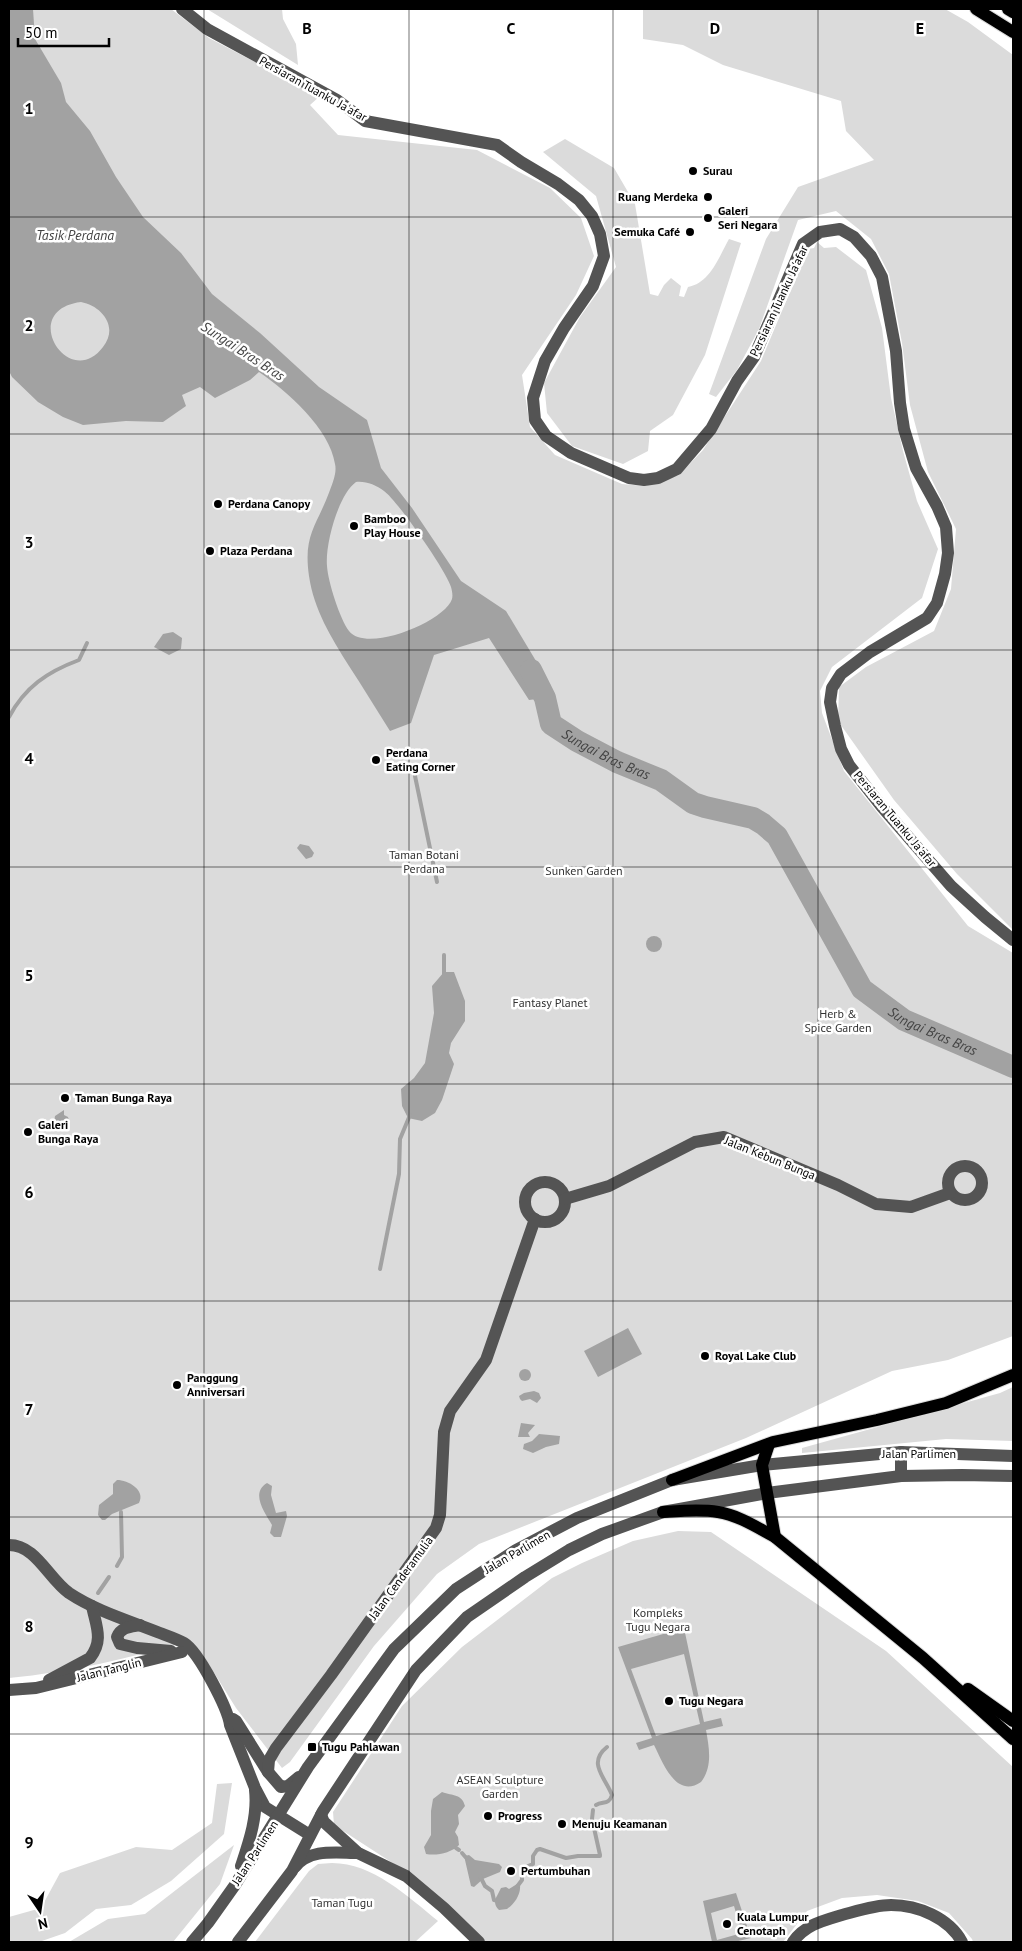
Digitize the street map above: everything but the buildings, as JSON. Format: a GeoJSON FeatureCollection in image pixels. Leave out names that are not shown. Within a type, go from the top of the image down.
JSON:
{"type":"FeatureCollection","features":[{"type":"Feature","properties":{"kind":"main road"},"geometry":{"type":"LineString","coordinates":[[976,9],[1013,32]]}},
{"type":"Feature","properties":{"kind":"main road"},"geometry":{"type":"LineString","coordinates":[[1008,9],[1013,12]]}},
{"type":"Feature","properties":{"kind":"main road"},"geometry":{"type":"LineString","coordinates":[[672,1480],[769,1444],[877,1420],[946,1402],[1013,1375]]}},
{"type":"Feature","properties":{"kind":"main road"},"geometry":{"type":"LineString","coordinates":[[769,1444],[762,1465],[775,1537]]}},
{"type":"Feature","properties":{"kind":"main road"},"geometry":{"type":"LineString","coordinates":[[663,1512],[700,1510],[720,1512],[747,1522],[775,1537],[923,1658],[1013,1739]]}},
{"type":"Feature","properties":{"kind":"main road"},"geometry":{"type":"LineString","coordinates":[[923,1658],[1013,1721]]}},
{"type":"Feature","properties":{"kind":"street","name":"Persiaran Tuanku Ja'afar"},"geometry":{"type":"LineString","coordinates":[[182,9],[207,29],[337,100],[365,120],[497,145],[558,184],[579,200],[592,216],[600,234],[604,256],[593,286],[564,328],[545,361],[533,398],[536,420],[546,436],[556,444],[571,453],[628,478],[644,480],[658,478],[677,469],[711,429],[737,381],[754,357],[803,244],[820,232],[840,230],[854,237],[870,256],[882,277],[896,351],[900,403],[906,436],[916,468],[938,506],[946,527],[948,553],[945,574],[937,603],[927,618],[870,652],[841,674],[832,688],[830,702],[835,726],[849,765],[882,807],[951,886],[1013,940]]}},
{"type":"Feature","properties":{"kind":"street","name":"Jalan Kebun Bunga"},"geometry":{"type":"LineString","coordinates":[[565,1199],[609,1186],[696,1142],[724,1137],[838,1184],[876,1204],[911,1207],[950,1193]]}},
{"type":"Feature","properties":{"kind":"street"},"geometry":{"type":"LineString","coordinates":[[542,1182],[554,1184],[559,1188],[565,1199],[564,1208],[559,1216],[543,1222],[535,1219],[527,1211],[525,1201],[528,1190],[542,1182]]}},
{"type":"Feature","properties":{"kind":"street","name":"Jalan Cenderamulia"},"geometry":{"type":"LineString","coordinates":[[268,1772],[269,1760],[276,1748],[331,1675],[436,1528],[440,1515],[444,1432],[450,1411],[486,1360],[535,1219]]}},
{"type":"Feature","properties":{"kind":"street"},"geometry":{"type":"LineString","coordinates":[[901,1452],[901,1476]]}},
{"type":"Feature","properties":{"kind":"street","name":"Jalan Parlimen"},"geometry":{"type":"LineString","coordinates":[[192,1942],[235,1885],[308,1767],[394,1649],[456,1589],[516,1550],[577,1518],[672,1480],[762,1465],[901,1452],[1013,1456]]}},
{"type":"Feature","properties":{"kind":"street","name":"Jalan Parlimen"},"geometry":{"type":"LineString","coordinates":[[238,1942],[292,1871],[321,1815],[416,1670],[467,1617],[525,1577],[569,1550],[602,1534],[663,1512],[767,1493],[901,1476],[1013,1476]]}},
{"type":"Feature","properties":{"kind":"street"},"geometry":{"type":"LineString","coordinates":[[9,1545],[28,1549],[69,1593],[92,1606],[186,1643],[187,1652],[212,1683],[229,1716],[230,1725],[254,1788],[265,1807],[310,1835]]}},
{"type":"Feature","properties":{"kind":"street","name":"Jalan Tanglin"},"geometry":{"type":"LineString","coordinates":[[36,1688],[90,1658],[99,1638],[92,1606]]}},
{"type":"Feature","properties":{"kind":"street"},"geometry":{"type":"LineString","coordinates":[[140,1625],[126,1627],[119,1632],[116,1637],[120,1644],[137,1648],[187,1652]]}},
{"type":"Feature","properties":{"kind":"street","name":"Jalan Tanglin"},"geometry":{"type":"LineString","coordinates":[[9,1690],[36,1688],[187,1652]]}},
{"type":"Feature","properties":{"kind":"street"},"geometry":{"type":"LineString","coordinates":[[229,1716],[236,1721],[268,1772],[281,1787],[288,1786],[298,1779],[308,1767]]}},
{"type":"Feature","properties":{"kind":"street"},"geometry":{"type":"LineString","coordinates":[[250,1745],[261,1748],[276,1748]]}},
{"type":"Feature","properties":{"kind":"street"},"geometry":{"type":"LineString","coordinates":[[235,1885],[251,1835],[256,1800],[254,1788]]}},
{"type":"Feature","properties":{"kind":"street"},"geometry":{"type":"LineString","coordinates":[[321,1815],[324,1822],[358,1853],[406,1876],[444,1908],[479,1942]]}},
{"type":"Feature","properties":{"kind":"street"},"geometry":{"type":"LineString","coordinates":[[292,1871],[299,1862],[322,1853],[358,1853]]}},
{"type":"Feature","properties":{"kind":"street"},"geometry":{"type":"LineString","coordinates":[[793,1942],[804,1929],[820,1921],[860,1910],[890,1905],[930,1913],[941,1919],[957,1933],[962,1942]]}},
{"type":"Feature","properties":{"kind":"green space","name":"Taman Botani Perdana"},"geometry":{"type":"Polygon","coordinates":[[[9,9],[171,9],[209,38],[320,96],[310,105],[338,135],[477,150],[550,188],[581,218],[594,256],[576,295],[522,375],[530,427],[555,455],[622,484],[645,486],[679,475],[703,450],[761,361],[808,249],[814,248],[817,242],[824,248],[836,247],[866,270],[882,328],[891,398],[903,451],[917,501],[938,549],[922,598],[832,667],[820,691],[822,713],[844,771],[968,926],[1013,953],[1013,1336],[948,1360],[892,1371],[746,1438],[479,1544],[437,1574],[374,1646],[290,1762],[282,1768],[236,1708],[203,1655],[190,1641],[100,1664],[9,1678],[9,9]]]}},
{"type":"Feature","properties":{"kind":"green space"},"geometry":{"type":"Polygon","coordinates":[[[207,9],[282,9],[283,19],[296,44],[298,65],[207,9]]]}},
{"type":"Feature","properties":{"kind":"green space"},"geometry":{"type":"Polygon","coordinates":[[[643,9],[945,9],[968,22],[1013,55],[1013,930],[957,874],[894,800],[838,721],[839,687],[866,667],[934,631],[951,589],[956,529],[928,472],[910,405],[902,343],[889,274],[871,239],[836,211],[798,220],[759,329],[737,370],[716,397],[709,394],[766,239],[798,187],[874,160],[846,131],[841,101],[723,65],[683,45],[643,39],[643,9]]]}},
{"type":"Feature","properties":{"kind":"green space"},"geometry":{"type":"Polygon","coordinates":[[[565,139],[614,168],[635,204],[650,294],[658,296],[664,285],[671,278],[681,286],[679,296],[684,297],[688,287],[696,285],[708,275],[729,239],[741,243],[705,355],[673,415],[650,431],[648,451],[623,464],[572,446],[547,413],[544,383],[580,317],[616,267],[596,196],[543,152],[565,139]]]}},
{"type":"Feature","properties":{"kind":"green space"},"geometry":{"type":"Polygon","coordinates":[[[1013,1387],[1013,1441],[946,1439],[802,1453],[802,1448],[1000,1393],[1013,1387]]]}},
{"type":"Feature","properties":{"kind":"green space"},"geometry":{"type":"Polygon","coordinates":[[[678,1531],[711,1532],[886,1651],[1013,1767],[1013,1942],[973,1942],[949,1913],[918,1901],[877,1895],[842,1898],[807,1911],[783,1942],[484,1942],[408,1873],[334,1825],[333,1812],[402,1706],[462,1647],[552,1578],[633,1541],[678,1531]]]}},
{"type":"Feature","properties":{"kind":"green space"},"geometry":{"type":"Polygon","coordinates":[[[232,1783],[224,1834],[171,1881],[131,1905],[96,1909],[65,1933],[39,1942],[9,1942],[9,1917],[41,1908],[60,1873],[136,1847],[172,1850],[212,1823],[217,1784],[232,1783]]]}},
{"type":"Feature","properties":{"kind":"green space"},"geometry":{"type":"Polygon","coordinates":[[[234,1845],[220,1884],[173,1942],[69,1942],[108,1919],[145,1914],[234,1845]]]}},
{"type":"Feature","properties":{"kind":"green space","name":"Taman Tugu"},"geometry":{"type":"Polygon","coordinates":[[[318,1864],[347,1864],[375,1875],[402,1892],[438,1921],[415,1942],[255,1942],[309,1871],[318,1864]]]}},
{"type":"Feature","properties":{"kind":"water","name":"Tasik Perdana"},"geometry":{"type":"Polygon","coordinates":[[[9,9],[33,9],[35,39],[61,83],[66,102],[90,131],[116,177],[143,217],[181,253],[212,294],[260,333],[319,387],[367,420],[381,468],[412,508],[461,581],[506,611],[551,686],[545,698],[529,700],[489,638],[434,655],[411,723],[390,731],[330,634],[319,612],[311,588],[308,550],[312,531],[334,477],[335,467],[331,451],[325,438],[306,412],[282,389],[259,372],[250,380],[215,398],[200,387],[182,395],[186,406],[163,422],[126,421],[83,425],[63,417],[38,402],[12,377],[9,371],[9,9]],[[81,302],[62,308],[53,319],[51,332],[55,344],[64,355],[76,360],[90,358],[103,347],[108,339],[109,332],[106,318],[96,308],[81,302]],[[356,482],[344,498],[334,521],[328,546],[328,573],[338,609],[349,631],[358,637],[372,639],[388,637],[405,632],[435,617],[446,608],[452,599],[452,590],[448,579],[431,552],[410,521],[390,497],[374,485],[356,482]]]}},
{"type":"Feature","properties":{"kind":"water"},"geometry":{"type":"Polygon","coordinates":[[[173,632],[182,638],[181,649],[169,655],[154,647],[163,634],[173,632]]]}},
{"type":"Feature","properties":{"kind":"water"},"geometry":{"type":"Polygon","coordinates":[[[300,844],[309,846],[314,853],[312,857],[306,859],[297,848],[300,844]]]}},
{"type":"Feature","properties":{"kind":"water"},"geometry":{"type":"Polygon","coordinates":[[[654,936],[662,944],[654,952],[646,944],[654,936]]]}},
{"type":"Feature","properties":{"kind":"water"},"geometry":{"type":"Polygon","coordinates":[[[444,972],[454,972],[465,1001],[465,1021],[451,1043],[449,1053],[454,1064],[442,1100],[435,1113],[422,1121],[408,1118],[402,1106],[401,1089],[414,1078],[425,1063],[434,1013],[432,986],[444,972]]]}},
{"type":"Feature","properties":{"kind":"water"},"geometry":{"type":"Polygon","coordinates":[[[64,1110],[64,1115],[68,1117],[69,1121],[64,1126],[64,1131],[58,1128],[54,1122],[55,1116],[64,1110]]]}},
{"type":"Feature","properties":{"kind":"water"},"geometry":{"type":"Polygon","coordinates":[[[628,1328],[642,1354],[598,1377],[584,1351],[628,1328]]]}},
{"type":"Feature","properties":{"kind":"water"},"geometry":{"type":"Polygon","coordinates":[[[527,1369],[530,1370],[530,1380],[523,1381],[520,1380],[519,1373],[520,1370],[527,1369]]]}},
{"type":"Feature","properties":{"kind":"water"},"geometry":{"type":"Polygon","coordinates":[[[534,1391],[539,1393],[541,1398],[537,1403],[530,1399],[522,1401],[520,1399],[519,1396],[524,1393],[534,1391]]]}},
{"type":"Feature","properties":{"kind":"water"},"geometry":{"type":"Polygon","coordinates":[[[521,1423],[535,1425],[528,1433],[530,1437],[518,1437],[521,1423]]]}},
{"type":"Feature","properties":{"kind":"water"},"geometry":{"type":"Polygon","coordinates":[[[539,1434],[560,1436],[559,1444],[533,1453],[523,1449],[524,1444],[532,1441],[539,1434]]]}},
{"type":"Feature","properties":{"kind":"water"},"geometry":{"type":"Polygon","coordinates":[[[117,1480],[135,1487],[141,1498],[139,1503],[102,1520],[98,1515],[99,1505],[113,1494],[113,1484],[117,1480]]]}},
{"type":"Feature","properties":{"kind":"water"},"geometry":{"type":"Polygon","coordinates":[[[267,1483],[272,1486],[271,1495],[276,1513],[286,1511],[287,1516],[281,1537],[274,1537],[270,1533],[272,1525],[260,1503],[260,1492],[267,1483]]]}},
{"type":"Feature","properties":{"kind":"water"},"geometry":{"type":"Polygon","coordinates":[[[684,1628],[704,1722],[721,1718],[723,1726],[706,1730],[709,1763],[701,1782],[692,1786],[684,1786],[678,1783],[671,1777],[654,1745],[639,1750],[636,1743],[652,1738],[618,1647],[684,1628]],[[684,1654],[631,1669],[656,1736],[700,1724],[684,1654]]]}},
{"type":"Feature","properties":{"kind":"water"},"geometry":{"type":"Polygon","coordinates":[[[442,1792],[459,1797],[464,1802],[465,1806],[458,1815],[459,1824],[455,1832],[459,1845],[444,1853],[426,1854],[424,1847],[431,1835],[433,1799],[442,1792]]]}},
{"type":"Feature","properties":{"kind":"water"},"geometry":{"type":"Polygon","coordinates":[[[469,1855],[475,1860],[499,1864],[502,1867],[500,1872],[483,1879],[474,1887],[471,1886],[465,1860],[465,1856],[469,1855]]]}},
{"type":"Feature","properties":{"kind":"water"},"geometry":{"type":"Polygon","coordinates":[[[517,1884],[520,1885],[520,1889],[514,1902],[507,1909],[499,1910],[495,1902],[501,1888],[506,1887],[509,1889],[517,1884]]]}},
{"type":"Feature","properties":{"kind":"water"},"geometry":{"type":"Polygon","coordinates":[[[736,1893],[751,1938],[734,1942],[712,1942],[703,1901],[736,1893]],[[734,1906],[711,1913],[717,1940],[742,1933],[734,1906]]]}},
{"type":"Feature","properties":{"kind":"waterway"},"geometry":{"type":"LineString","coordinates":[[9,717],[22,697],[38,682],[47,675],[79,660],[87,643]]}},
{"type":"Feature","properties":{"kind":"waterway","name":"Sungai Bras Bras"},"geometry":{"type":"LineString","coordinates":[[531,670],[545,698],[551,724],[577,741],[617,762],[661,780],[693,803],[753,818],[777,836],[862,989],[904,1020],[1013,1067]]}},
{"type":"Feature","properties":{"kind":"waterway"},"geometry":{"type":"LineString","coordinates":[[415,776],[437,882]]}},
{"type":"Feature","properties":{"kind":"waterway"},"geometry":{"type":"LineString","coordinates":[[444,955],[444,976]]}},
{"type":"Feature","properties":{"kind":"waterway"},"geometry":{"type":"LineString","coordinates":[[380,1269],[399,1174],[400,1139],[410,1115]]}},
{"type":"Feature","properties":{"kind":"waterway"},"geometry":{"type":"LineString","coordinates":[[117,1566],[122,1557],[121,1512]]}},
{"type":"Feature","properties":{"kind":"waterway"},"geometry":{"type":"LineString","coordinates":[[98,1593],[109,1577]]}},
{"type":"Feature","properties":{"kind":"waterway"},"geometry":{"type":"LineString","coordinates":[[596,1805],[607,1802],[612,1795],[599,1770],[598,1764],[601,1753],[607,1747]]}},
{"type":"Feature","properties":{"kind":"waterway"},"geometry":{"type":"LineString","coordinates":[[593,1810],[592,1819],[600,1855]]}},
{"type":"Feature","properties":{"kind":"waterway"},"geometry":{"type":"LineString","coordinates":[[524,1871],[533,1864],[533,1856],[540,1849],[566,1858],[600,1856]]}},
{"type":"Feature","properties":{"kind":"waterway"},"geometry":{"type":"LineString","coordinates":[[462,1853],[468,1860]]}},
{"type":"Feature","properties":{"kind":"waterway"},"geometry":{"type":"LineString","coordinates":[[516,1888],[522,1880],[522,1875]]}},
{"type":"Feature","properties":{"kind":"waterway"},"geometry":{"type":"LineString","coordinates":[[480,1876],[485,1886],[492,1891],[494,1900],[498,1901]]}},
{"type":"Feature","properties":{"kind":"place","name":"Surau"},"geometry":{"type":"Point","coordinates":[693,171]}},
{"type":"Feature","properties":{"kind":"place","name":"Ruang Merdeka"},"geometry":{"type":"Point","coordinates":[708,197]}},
{"type":"Feature","properties":{"kind":"place","name":"Galeri Seri Negara"},"geometry":{"type":"Point","coordinates":[708,218]}},
{"type":"Feature","properties":{"kind":"place","name":"Semuka Café"},"geometry":{"type":"Point","coordinates":[690,232]}},
{"type":"Feature","properties":{"kind":"place","name":"Perdana Canopy"},"geometry":{"type":"Point","coordinates":[218,504]}},
{"type":"Feature","properties":{"kind":"place","name":"Bamboo Play House"},"geometry":{"type":"Point","coordinates":[354,526]}},
{"type":"Feature","properties":{"kind":"place","name":"Plaza Perdana"},"geometry":{"type":"Point","coordinates":[210,551]}},
{"type":"Feature","properties":{"kind":"place","name":"Perdana Eating Corner"},"geometry":{"type":"Point","coordinates":[376,760]}},
{"type":"Feature","properties":{"kind":"place","name":"Taman Bunga Raya"},"geometry":{"type":"Point","coordinates":[65,1098]}},
{"type":"Feature","properties":{"kind":"place","name":"Galeri Bunga Raya"},"geometry":{"type":"Point","coordinates":[28,1132]}},
{"type":"Feature","properties":{"kind":"place","name":"Royal Lake Club"},"geometry":{"type":"Point","coordinates":[705,1356]}},
{"type":"Feature","properties":{"kind":"place","name":"Panggung Anniversari"},"geometry":{"type":"Point","coordinates":[177,1385]}},
{"type":"Feature","properties":{"kind":"place","name":"Tugu Negara"},"geometry":{"type":"Point","coordinates":[669,1701]}},
{"type":"Feature","properties":{"kind":"place","name":"Tugu Pahlawan"},"geometry":{"type":"Point","coordinates":[312,1747]}},
{"type":"Feature","properties":{"kind":"place","name":"Progress"},"geometry":{"type":"Point","coordinates":[488,1816]}},
{"type":"Feature","properties":{"kind":"place","name":"Menuju Keamanan"},"geometry":{"type":"Point","coordinates":[562,1824]}},
{"type":"Feature","properties":{"kind":"place","name":"Pertumbuhan"},"geometry":{"type":"Point","coordinates":[511,1871]}},
{"type":"Feature","properties":{"kind":"place","name":"Kuala Lumpur Cenotaph"},"geometry":{"type":"Point","coordinates":[727,1924]}},
{"type":"Feature","properties":{"kind":"park label","name":"Sunken Garden"},"geometry":{"type":"Point","coordinates":[584,871]}},
{"type":"Feature","properties":{"kind":"park label","name":"Fantasy Planet"},"geometry":{"type":"Point","coordinates":[550,1003]}},
{"type":"Feature","properties":{"kind":"park label","name":"Herb & Spice Garden"},"geometry":{"type":"Point","coordinates":[838,1021]}},
{"type":"Feature","properties":{"kind":"park label","name":"Kompleks Tugu Negara"},"geometry":{"type":"Point","coordinates":[658,1620]}},
{"type":"Feature","properties":{"kind":"park label","name":"ASEAN Sculpture Garden"},"geometry":{"type":"Point","coordinates":[500,1787]}}]}
